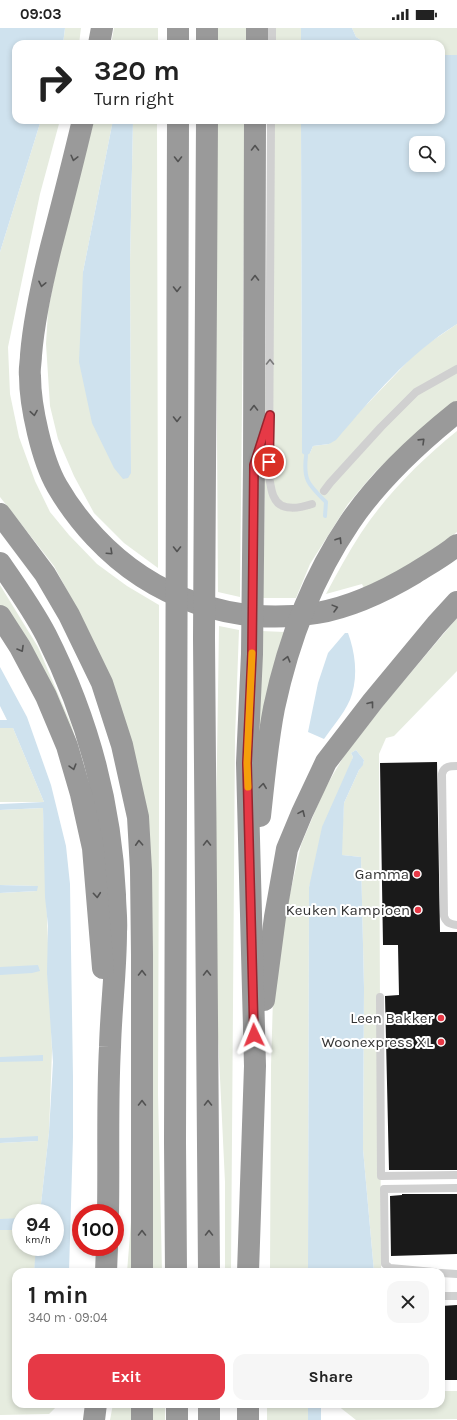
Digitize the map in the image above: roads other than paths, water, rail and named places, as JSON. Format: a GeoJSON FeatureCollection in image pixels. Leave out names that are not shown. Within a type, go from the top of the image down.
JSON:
{"type":"FeatureCollection","features":[{"type":"Feature","properties":{"kind":"highway"},"geometry":{"type":"LineString","coordinates":[[100,40],[102,28]]}},
{"type":"Feature","properties":{"kind":"highway"},"geometry":{"type":"LineString","coordinates":[[178,28],[178,40]]}},
{"type":"Feature","properties":{"kind":"highway"},"geometry":{"type":"LineString","coordinates":[[207,28],[207,40]]}},
{"type":"Feature","properties":{"kind":"highway"},"geometry":{"type":"LineString","coordinates":[[82,124],[33,327],[30,376],[34,415],[44,452],[56,485],[76,516],[83,524],[110,553],[155,586],[175,596],[218,609],[247,615],[294,615],[318,612],[360,601],[401,581],[457,545]]}},
{"type":"Feature","properties":{"kind":"highway"},"geometry":{"type":"LineString","coordinates":[[176,1268],[175,1135],[178,124]]}},
{"type":"Feature","properties":{"kind":"highway"},"geometry":{"type":"LineString","coordinates":[[207,124],[204,638],[209,1268]]}},
{"type":"Feature","properties":{"kind":"highway"},"geometry":{"type":"LineString","coordinates":[[248,1268],[255,1066],[247,763],[252,654],[255,124]]}},
{"type":"Feature","properties":{"kind":"highway"},"geometry":{"type":"LineString","coordinates":[[251,880],[274,708],[288,653],[312,588],[350,521],[367,500],[400,462],[435,429],[457,412]]}},
{"type":"Feature","properties":{"kind":"highway"},"geometry":{"type":"LineString","coordinates":[[0,514],[45,574],[69,615],[102,683],[122,745],[138,817],[141,870],[142,955],[142,1268]]}},
{"type":"Feature","properties":{"kind":"highway"},"geometry":{"type":"LineString","coordinates":[[0,563],[45,633],[64,672],[78,706],[98,769],[107,814],[114,869],[116,931],[110,1048],[108,1204]]}},
{"type":"Feature","properties":{"kind":"highway"},"geometry":{"type":"LineString","coordinates":[[255,1066],[282,875],[287,849],[302,814],[326,762],[373,701],[457,602]]}},
{"type":"Feature","properties":{"kind":"highway"},"geometry":{"type":"LineString","coordinates":[[0,616],[20,647],[46,696],[66,746],[80,794],[92,848],[110,1048]]}},
{"type":"Feature","properties":{"kind":"highway"},"geometry":{"type":"LineString","coordinates":[[106,1268],[107,1256]]}},
{"type":"Feature","properties":{"kind":"highway"},"geometry":{"type":"LineString","coordinates":[[94,1420],[96,1408]]}},
{"type":"Feature","properties":{"kind":"highway"},"geometry":{"type":"LineString","coordinates":[[142,1408],[142,1420]]}},
{"type":"Feature","properties":{"kind":"highway"},"geometry":{"type":"LineString","coordinates":[[177,1408],[177,1420]]}},
{"type":"Feature","properties":{"kind":"highway"},"geometry":{"type":"LineString","coordinates":[[208,1420],[209,1408]]}},
{"type":"Feature","properties":{"kind":"highway"},"geometry":{"type":"LineString","coordinates":[[248,1408],[248,1420]]}},
{"type":"Feature","properties":{"kind":"lane"},"geometry":{"type":"LineString","coordinates":[[271,124],[269,478],[274,498],[281,504],[289,508],[298,508],[312,504]]}},
{"type":"Feature","properties":{"kind":"lane"},"geometry":{"type":"LineString","coordinates":[[324,491],[381,427],[416,392],[457,369]]}},
{"type":"Feature","properties":{"kind":"lane"},"geometry":{"type":"LineString","coordinates":[[254,465],[270,415]]}},
{"type":"Feature","properties":{"kind":"lane"},"geometry":{"type":"LineString","coordinates":[[457,766],[446,767],[442,774],[444,916],[448,922],[457,925]]}},
{"type":"Feature","properties":{"kind":"lane"},"geometry":{"type":"LineString","coordinates":[[380,997],[381,1176],[457,1175]]}},
{"type":"Feature","properties":{"kind":"lane"},"geometry":{"type":"LineString","coordinates":[[390,1268],[385,1264],[384,1189],[457,1188]]}},
{"type":"Feature","properties":{"kind":"lane"},"geometry":{"type":"LineString","coordinates":[[445,1273],[457,1274]]}},
{"type":"Feature","properties":{"kind":"lane"},"geometry":{"type":"LineString","coordinates":[[445,1296],[457,1296]]}},
{"type":"Feature","properties":{"kind":"water"},"geometry":{"type":"Polygon","coordinates":[[[0,28],[65,28],[64,40],[12,40],[12,124],[40,124],[0,252],[0,28]]]}},
{"type":"Feature","properties":{"kind":"water"},"geometry":{"type":"Polygon","coordinates":[[[301,28],[352,28],[356,37],[361,40],[301,40],[301,28]]]}},
{"type":"Feature","properties":{"kind":"water"},"geometry":{"type":"Polygon","coordinates":[[[445,55],[457,55],[457,324],[422,349],[392,377],[336,440],[329,444],[313,446],[310,453],[306,456],[302,453],[301,124],[445,124],[445,55]]]}},
{"type":"Feature","properties":{"kind":"water"},"geometry":{"type":"Polygon","coordinates":[[[112,124],[133,124],[130,263],[131,473],[128,478],[123,479],[114,468],[92,423],[79,362],[83,272],[112,124]]]}},
{"type":"Feature","properties":{"kind":"water"},"geometry":{"type":"Polygon","coordinates":[[[345,633],[348,633],[354,655],[354,686],[347,706],[324,739],[308,732],[318,683],[328,653],[345,633]]]}},
{"type":"Feature","properties":{"kind":"water"},"geometry":{"type":"Polygon","coordinates":[[[0,667],[27,717],[51,785],[66,846],[70,884],[73,1077],[73,1137],[69,1268],[34,1268],[35,1256],[64,1256],[64,1204],[41,1204],[49,1132],[53,1062],[47,973],[48,926],[45,897],[43,808],[0,810],[0,804],[44,802],[13,728],[0,728],[0,720],[7,720],[0,706],[0,667]]]}},
{"type":"Feature","properties":{"kind":"water"},"geometry":{"type":"Polygon","coordinates":[[[356,750],[364,760],[363,765],[359,770],[344,803],[342,855],[361,857],[364,988],[363,1149],[374,1268],[308,1268],[309,887],[322,827],[353,757],[351,753],[356,750]]]}},
{"type":"Feature","properties":{"kind":"water"},"geometry":{"type":"Polygon","coordinates":[[[0,885],[38,886],[37,891],[0,893],[0,885]]]}},
{"type":"Feature","properties":{"kind":"water"},"geometry":{"type":"Polygon","coordinates":[[[38,965],[40,971],[0,975],[0,967],[38,965]]]}},
{"type":"Feature","properties":{"kind":"water"},"geometry":{"type":"Polygon","coordinates":[[[43,1055],[43,1061],[0,1062],[0,1057],[43,1055]]]}},
{"type":"Feature","properties":{"kind":"water"},"geometry":{"type":"Polygon","coordinates":[[[38,1136],[38,1141],[0,1143],[0,1138],[38,1136]]]}},
{"type":"Feature","properties":{"kind":"water"},"geometry":{"type":"Polygon","coordinates":[[[12,1218],[12,1230],[0,1230],[0,1219],[12,1218]]]}},
{"type":"Feature","properties":{"kind":"water"},"geometry":{"type":"Polygon","coordinates":[[[308,1408],[321,1408],[321,1420],[308,1420],[308,1408]]]}},
{"type":"Feature","properties":{"kind":"waterway"},"geometry":{"type":"LineString","coordinates":[[306,456],[305,471],[308,482],[326,502],[325,516]]}},
{"type":"Feature","properties":{"kind":"place","name":"Gamma"},"geometry":{"type":"Point","coordinates":[417,874]}},
{"type":"Feature","properties":{"kind":"place","name":"Keuken Kampioen"},"geometry":{"type":"Point","coordinates":[418,910]}},
{"type":"Feature","properties":{"kind":"place","name":"Leen Bakker"},"geometry":{"type":"Point","coordinates":[441,1018]}},
{"type":"Feature","properties":{"kind":"place","name":"Woonexpress XL"},"geometry":{"type":"Point","coordinates":[441,1042]}}]}
